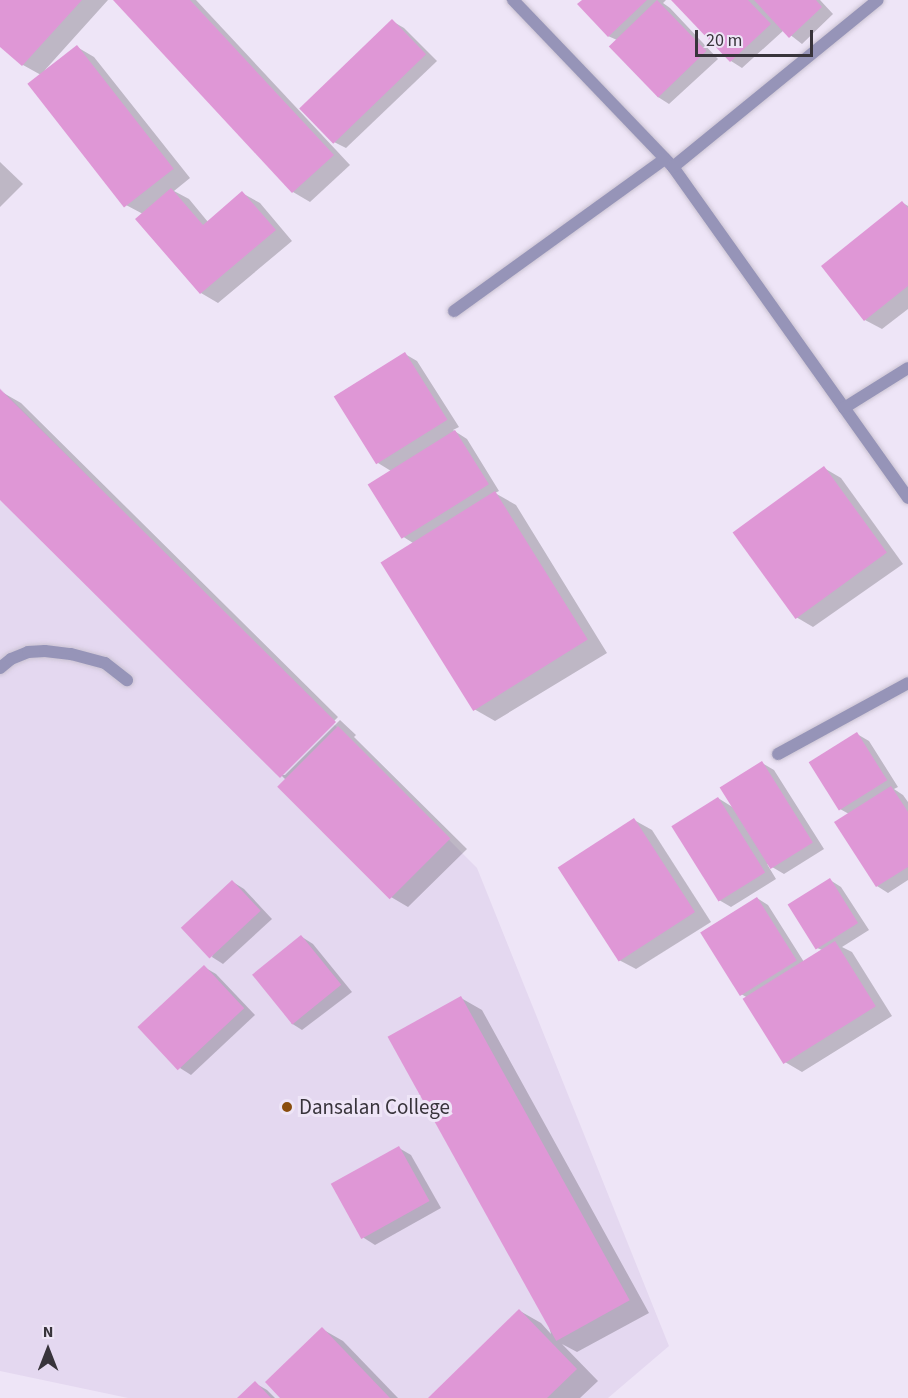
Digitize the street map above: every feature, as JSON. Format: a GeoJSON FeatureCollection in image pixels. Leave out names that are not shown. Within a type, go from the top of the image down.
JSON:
{"type":"FeatureCollection","features":[{"type":"Feature","properties":{"kind":"street"},"geometry":{"type":"LineString","coordinates":[[513,0],[669,163],[908,498]]}},
{"type":"Feature","properties":{"kind":"street"},"geometry":{"type":"LineString","coordinates":[[454,311],[669,163],[878,0]]}},
{"type":"Feature","properties":{"kind":"street"},"geometry":{"type":"LineString","coordinates":[[844,408],[908,368]]}},
{"type":"Feature","properties":{"kind":"street"},"geometry":{"type":"LineString","coordinates":[[0,668],[11,659],[28,652],[45,651],[71,654],[105,663],[127,680]]}},
{"type":"Feature","properties":{"kind":"street"},"geometry":{"type":"LineString","coordinates":[[778,754],[908,683]]}},
{"type":"Feature","properties":{"kind":"shaded area","name":"Dansalan College"},"geometry":{"type":"Polygon","coordinates":[[[0,388],[477,868],[669,1346],[608,1398],[128,1398],[0,1371],[0,388]]]}},
{"type":"Feature","properties":{"kind":"building"},"geometry":{"type":"Polygon","coordinates":[[[0,0],[82,0],[22,66],[0,47],[0,0]]]}},
{"type":"Feature","properties":{"kind":"building"},"geometry":{"type":"Polygon","coordinates":[[[113,0],[190,0],[334,155],[292,193],[113,0]]]}},
{"type":"Feature","properties":{"kind":"building"},"geometry":{"type":"Polygon","coordinates":[[[582,0],[647,0],[608,37],[577,4],[582,0]]]}},
{"type":"Feature","properties":{"kind":"building"},"geometry":{"type":"Polygon","coordinates":[[[657,0],[706,51],[658,98],[609,47],[657,0]]]}},
{"type":"Feature","properties":{"kind":"building"},"geometry":{"type":"Polygon","coordinates":[[[671,0],[748,0],[771,24],[730,62],[671,0]]]}},
{"type":"Feature","properties":{"kind":"building"},"geometry":{"type":"Polygon","coordinates":[[[754,0],[816,0],[822,7],[789,38],[754,0]]]}},
{"type":"Feature","properties":{"kind":"building"},"geometry":{"type":"Polygon","coordinates":[[[392,19],[426,54],[333,144],[299,109],[392,19]]]}},
{"type":"Feature","properties":{"kind":"building"},"geometry":{"type":"Polygon","coordinates":[[[77,45],[174,169],[124,208],[27,84],[77,45]]]}},
{"type":"Feature","properties":{"kind":"building"},"geometry":{"type":"Polygon","coordinates":[[[171,188],[203,225],[242,191],[276,230],[200,294],[135,219],[171,188]]]}},
{"type":"Feature","properties":{"kind":"building"},"geometry":{"type":"Polygon","coordinates":[[[902,201],[908,208],[908,286],[864,321],[821,266],[902,201]]]}},
{"type":"Feature","properties":{"kind":"building"},"geometry":{"type":"Polygon","coordinates":[[[405,352],[447,420],[376,464],[334,397],[405,352]]]}},
{"type":"Feature","properties":{"kind":"building"},"geometry":{"type":"Polygon","coordinates":[[[0,389],[336,722],[280,778],[0,500],[0,389]]]}},
{"type":"Feature","properties":{"kind":"building"},"geometry":{"type":"Polygon","coordinates":[[[455,430],[489,484],[402,539],[368,485],[455,430]]]}},
{"type":"Feature","properties":{"kind":"building"},"geometry":{"type":"Polygon","coordinates":[[[824,466],[887,553],[795,619],[733,532],[824,466]]]}},
{"type":"Feature","properties":{"kind":"building"},"geometry":{"type":"Polygon","coordinates":[[[495,491],[588,639],[473,711],[381,563],[495,491]]]}},
{"type":"Feature","properties":{"kind":"building"},"geometry":{"type":"Polygon","coordinates":[[[338,726],[450,838],[390,899],[277,787],[338,726]]]}},
{"type":"Feature","properties":{"kind":"building"},"geometry":{"type":"Polygon","coordinates":[[[857,732],[887,780],[839,811],[809,762],[857,732]]]}},
{"type":"Feature","properties":{"kind":"building"},"geometry":{"type":"Polygon","coordinates":[[[762,761],[813,842],[770,869],[720,787],[762,761]]]}},
{"type":"Feature","properties":{"kind":"building"},"geometry":{"type":"Polygon","coordinates":[[[891,786],[908,812],[908,867],[876,887],[834,822],[891,786]]]}},
{"type":"Feature","properties":{"kind":"building"},"geometry":{"type":"Polygon","coordinates":[[[718,797],[765,872],[719,902],[671,826],[718,797]]]}},
{"type":"Feature","properties":{"kind":"building"},"geometry":{"type":"Polygon","coordinates":[[[634,818],[695,912],[619,961],[558,868],[634,818]]]}},
{"type":"Feature","properties":{"kind":"building"},"geometry":{"type":"Polygon","coordinates":[[[830,878],[858,923],[816,949],[788,904],[830,878]]]}},
{"type":"Feature","properties":{"kind":"building"},"geometry":{"type":"Polygon","coordinates":[[[232,880],[261,911],[209,958],[181,928],[232,880]]]}},
{"type":"Feature","properties":{"kind":"building"},"geometry":{"type":"Polygon","coordinates":[[[757,897],[797,961],[740,996],[700,933],[757,897]]]}},
{"type":"Feature","properties":{"kind":"building"},"geometry":{"type":"Polygon","coordinates":[[[301,935],[341,985],[292,1024],[252,975],[301,935]]]}},
{"type":"Feature","properties":{"kind":"building"},"geometry":{"type":"Polygon","coordinates":[[[835,941],[876,1006],[783,1064],[743,999],[835,941]]]}},
{"type":"Feature","properties":{"kind":"building"},"geometry":{"type":"Polygon","coordinates":[[[204,965],[244,1008],[178,1070],[137,1027],[204,965]]]}},
{"type":"Feature","properties":{"kind":"building"},"geometry":{"type":"Polygon","coordinates":[[[461,996],[630,1300],[556,1341],[388,1037],[461,996]]]}},
{"type":"Feature","properties":{"kind":"building"},"geometry":{"type":"Polygon","coordinates":[[[399,1146],[430,1201],[361,1239],[331,1184],[399,1146]]]}},
{"type":"Feature","properties":{"kind":"building"},"geometry":{"type":"Polygon","coordinates":[[[519,1309],[577,1369],[547,1398],[428,1398],[519,1309]]]}},
{"type":"Feature","properties":{"kind":"building"},"geometry":{"type":"Polygon","coordinates":[[[322,1327],[390,1398],[280,1398],[265,1382],[322,1327]]]}},
{"type":"Feature","properties":{"kind":"building"},"geometry":{"type":"Polygon","coordinates":[[[255,1381],[271,1398],[237,1398],[255,1381]]]}},
{"type":"Feature","properties":{"kind":"place","name":"Dansalan College"},"geometry":{"type":"Point","coordinates":[287,1107]}}]}
